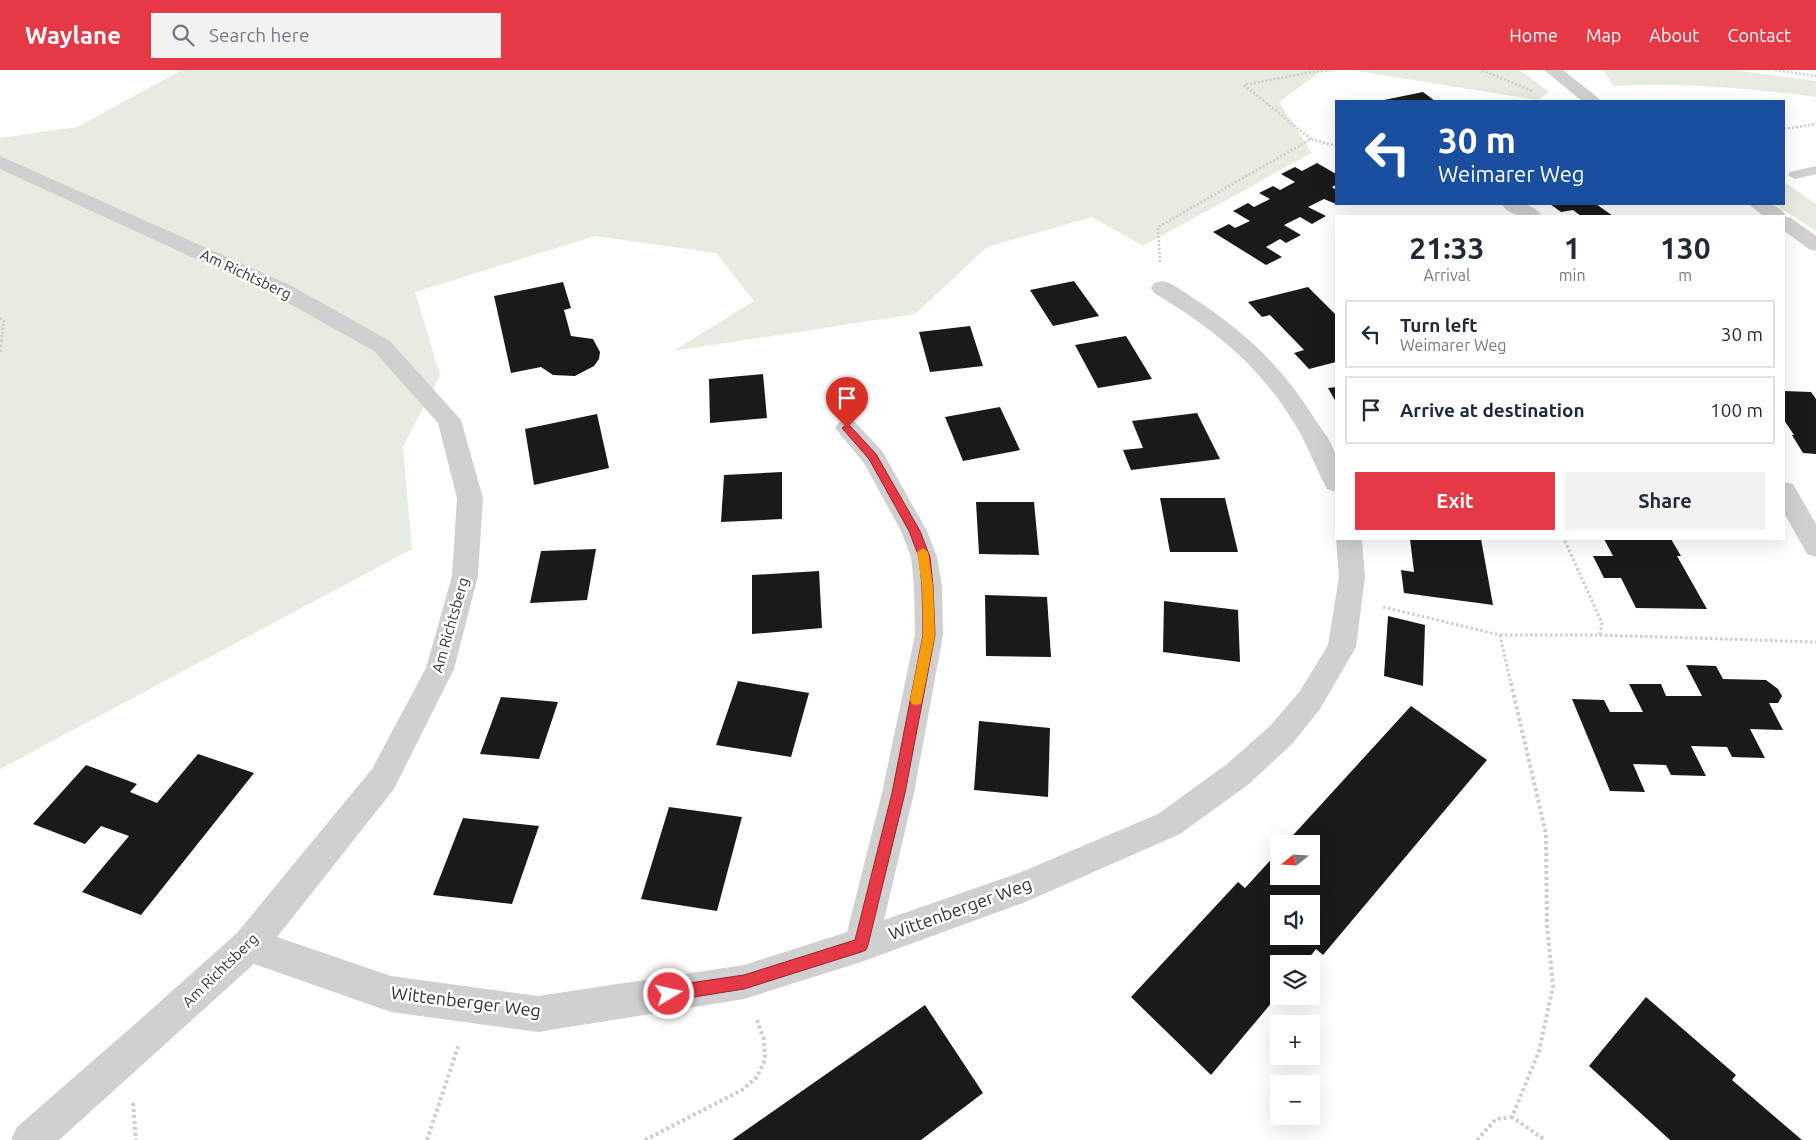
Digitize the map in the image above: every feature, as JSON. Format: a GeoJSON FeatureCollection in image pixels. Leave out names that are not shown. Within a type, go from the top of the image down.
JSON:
{"type":"FeatureCollection","features":[{"type":"Feature","properties":{"kind":"street"},"geometry":{"type":"LineString","coordinates":[[1552,70],[1592,100]]}},
{"type":"Feature","properties":{"kind":"street","name":"Am Richtsberg"},"geometry":{"type":"LineString","coordinates":[[0,162],[282,290],[382,346],[449,420],[470,498],[465,576],[440,669],[383,778],[250,944],[147,1038],[30,1140]]}},
{"type":"Feature","properties":{"kind":"street"},"geometry":{"type":"LineString","coordinates":[[1513,205],[1530,215]]}},
{"type":"Feature","properties":{"kind":"street"},"geometry":{"type":"LineString","coordinates":[[1760,205],[1775,215]]}},
{"type":"Feature","properties":{"kind":"street"},"geometry":{"type":"LineString","coordinates":[[1785,223],[1816,246]]}},
{"type":"Feature","properties":{"kind":"street"},"geometry":{"type":"LineString","coordinates":[[1162,288],[1218,325],[1252,354],[1274,377],[1304,419],[1325,457],[1335,481]]}},
{"type":"Feature","properties":{"kind":"street"},"geometry":{"type":"LineString","coordinates":[[847,428],[873,457],[914,531],[924,557],[928,586],[929,635],[898,793],[861,945]]}},
{"type":"Feature","properties":{"kind":"street"},"geometry":{"type":"LineString","coordinates":[[1785,493],[1816,547]]}},
{"type":"Feature","properties":{"kind":"street","name":"Wittenberger Weg"},"geometry":{"type":"LineString","coordinates":[[250,944],[391,994],[538,1014],[744,982],[861,945],[1022,887],[1169,824],[1238,774],[1281,736],[1310,700],[1342,647],[1352,577],[1349,540]]}},
{"type":"Feature","properties":{"kind":"lane"},"geometry":{"type":"LineString","coordinates":[[1795,175],[1816,170]]}},
{"type":"Feature","properties":{"kind":"path"},"geometry":{"type":"LineString","coordinates":[[1334,70],[1312,72],[1244,85],[1310,139],[1335,146]]}},
{"type":"Feature","properties":{"kind":"path"},"geometry":{"type":"LineString","coordinates":[[1482,70],[1532,91]]}},
{"type":"Feature","properties":{"kind":"path"},"geometry":{"type":"LineString","coordinates":[[1775,70],[1816,76]]}},
{"type":"Feature","properties":{"kind":"path"},"geometry":{"type":"LineString","coordinates":[[1785,129],[1816,124]]}},
{"type":"Feature","properties":{"kind":"path"},"geometry":{"type":"LineString","coordinates":[[1162,288],[1158,227],[1310,139]]}},
{"type":"Feature","properties":{"kind":"path"},"geometry":{"type":"LineString","coordinates":[[0,318],[4,322],[0,352]]}},
{"type":"Feature","properties":{"kind":"path"},"geometry":{"type":"LineString","coordinates":[[1564,540],[1602,623],[1600,635]]}},
{"type":"Feature","properties":{"kind":"path"},"geometry":{"type":"LineString","coordinates":[[1350,600],[1500,635],[1600,635],[1816,642]]}},
{"type":"Feature","properties":{"kind":"path"},"geometry":{"type":"LineString","coordinates":[[1500,635],[1546,834],[1547,926],[1553,986],[1539,1052],[1512,1117]]}},
{"type":"Feature","properties":{"kind":"path"},"geometry":{"type":"LineString","coordinates":[[645,1140],[742,1090],[757,1077],[765,1060],[764,1040],[744,982]]}},
{"type":"Feature","properties":{"kind":"path"},"geometry":{"type":"LineString","coordinates":[[427,1140],[472,1005]]}},
{"type":"Feature","properties":{"kind":"path"},"geometry":{"type":"LineString","coordinates":[[1478,1140],[1496,1119],[1512,1117],[1545,1140]]}},
{"type":"Feature","properties":{"kind":"shaded area"},"geometry":{"type":"Polygon","coordinates":[[[182,70],[1323,70],[1279,102],[1312,153],[1143,246],[1092,217],[987,247],[915,314],[673,351],[754,301],[716,253],[595,236],[415,292],[440,375],[403,447],[412,549],[0,769],[0,138],[77,127],[182,70]]]}},
{"type":"Feature","properties":{"kind":"shaded area"},"geometry":{"type":"Polygon","coordinates":[[[1351,70],[1520,70],[1549,92],[1537,100],[1351,70]]]}},
{"type":"Feature","properties":{"kind":"shaded area"},"geometry":{"type":"Polygon","coordinates":[[[1603,70],[1733,70],[1816,81],[1816,97],[1715,87],[1613,86],[1603,70]]]}},
{"type":"Feature","properties":{"kind":"shaded area"},"geometry":{"type":"Polygon","coordinates":[[[1785,183],[1816,204],[1816,231],[1776,205],[1785,205],[1785,183]]]}},
{"type":"Feature","properties":{"kind":"building"},"geometry":{"type":"Polygon","coordinates":[[[1423,92],[1434,100],[1384,100],[1423,92]]]}},
{"type":"Feature","properties":{"kind":"building"},"geometry":{"type":"Polygon","coordinates":[[[1317,163],[1335,173],[1335,186],[1332,187],[1335,189],[1335,204],[1324,199],[1308,207],[1326,216],[1312,224],[1300,217],[1284,225],[1301,235],[1286,243],[1280,239],[1266,247],[1282,257],[1266,265],[1213,232],[1229,224],[1235,228],[1250,221],[1233,211],[1248,203],[1254,207],[1270,199],[1259,193],[1273,186],[1280,190],[1295,182],[1281,174],[1295,167],[1302,171],[1317,163]]]}},
{"type":"Feature","properties":{"kind":"building"},"geometry":{"type":"Polygon","coordinates":[[[1551,205],[1597,205],[1612,215],[1580,215],[1573,210],[1561,212],[1551,205]]]}},
{"type":"Feature","properties":{"kind":"building"},"geometry":{"type":"Polygon","coordinates":[[[1074,281],[1099,316],[1053,326],[1030,290],[1074,281]]]}},
{"type":"Feature","properties":{"kind":"building"},"geometry":{"type":"Polygon","coordinates":[[[563,282],[571,308],[564,310],[571,336],[593,339],[600,352],[599,359],[594,366],[575,376],[553,375],[541,367],[511,373],[494,296],[563,282]]]}},
{"type":"Feature","properties":{"kind":"building"},"geometry":{"type":"Polygon","coordinates":[[[1308,287],[1335,314],[1335,362],[1309,369],[1294,353],[1304,350],[1270,315],[1262,317],[1248,302],[1308,287]]]}},
{"type":"Feature","properties":{"kind":"building"},"geometry":{"type":"Polygon","coordinates":[[[970,326],[983,366],[930,372],[919,332],[970,326]]]}},
{"type":"Feature","properties":{"kind":"building"},"geometry":{"type":"Polygon","coordinates":[[[1126,336],[1152,379],[1098,388],[1075,345],[1126,336]]]}},
{"type":"Feature","properties":{"kind":"building"},"geometry":{"type":"Polygon","coordinates":[[[763,374],[767,418],[710,423],[709,379],[763,374]]]}},
{"type":"Feature","properties":{"kind":"building"},"geometry":{"type":"Polygon","coordinates":[[[1335,387],[1335,400],[1328,388],[1335,387]]]}},
{"type":"Feature","properties":{"kind":"building"},"geometry":{"type":"Polygon","coordinates":[[[1785,391],[1811,392],[1816,399],[1816,454],[1803,453],[1792,435],[1794,435],[1785,422],[1785,391]]]}},
{"type":"Feature","properties":{"kind":"building"},"geometry":{"type":"Polygon","coordinates":[[[1000,407],[1020,450],[963,461],[945,417],[1000,407]]]}},
{"type":"Feature","properties":{"kind":"building"},"geometry":{"type":"Polygon","coordinates":[[[1197,413],[1220,459],[1131,470],[1123,450],[1143,448],[1132,421],[1197,413]]]}},
{"type":"Feature","properties":{"kind":"building"},"geometry":{"type":"Polygon","coordinates":[[[597,414],[609,468],[534,485],[525,429],[597,414]]]}},
{"type":"Feature","properties":{"kind":"building"},"geometry":{"type":"Polygon","coordinates":[[[782,472],[782,519],[721,522],[724,475],[782,472]]]}},
{"type":"Feature","properties":{"kind":"building"},"geometry":{"type":"Polygon","coordinates":[[[1160,498],[1225,498],[1238,552],[1170,552],[1160,498]]]}},
{"type":"Feature","properties":{"kind":"building"},"geometry":{"type":"Polygon","coordinates":[[[976,502],[1034,502],[1039,555],[979,554],[976,502]]]}},
{"type":"Feature","properties":{"kind":"building"},"geometry":{"type":"Polygon","coordinates":[[[1410,540],[1481,540],[1493,605],[1404,593],[1401,570],[1414,572],[1410,540]]]}},
{"type":"Feature","properties":{"kind":"building"},"geometry":{"type":"Polygon","coordinates":[[[1605,540],[1672,540],[1681,556],[1677,556],[1707,609],[1636,608],[1621,578],[1604,578],[1593,556],[1613,556],[1605,540]]]}},
{"type":"Feature","properties":{"kind":"building"},"geometry":{"type":"Polygon","coordinates":[[[596,549],[587,600],[530,603],[541,551],[596,549]]]}},
{"type":"Feature","properties":{"kind":"building"},"geometry":{"type":"Polygon","coordinates":[[[819,571],[822,628],[752,634],[752,575],[819,571]]]}},
{"type":"Feature","properties":{"kind":"building"},"geometry":{"type":"Polygon","coordinates":[[[985,595],[1047,597],[1051,657],[986,656],[985,595]]]}},
{"type":"Feature","properties":{"kind":"building"},"geometry":{"type":"Polygon","coordinates":[[[1164,601],[1238,610],[1240,662],[1163,652],[1164,601]]]}},
{"type":"Feature","properties":{"kind":"building"},"geometry":{"type":"Polygon","coordinates":[[[1388,616],[1425,625],[1423,686],[1384,676],[1388,616]]]}},
{"type":"Feature","properties":{"kind":"building"},"geometry":{"type":"Polygon","coordinates":[[[1686,665],[1716,666],[1723,679],[1766,680],[1778,689],[1782,696],[1778,703],[1769,703],[1783,730],[1750,729],[1765,758],[1732,757],[1727,747],[1691,746],[1706,776],[1671,775],[1666,765],[1633,764],[1645,792],[1610,791],[1572,699],[1604,700],[1610,712],[1643,712],[1629,684],[1661,684],[1666,696],[1702,696],[1686,665]]]}},
{"type":"Feature","properties":{"kind":"building"},"geometry":{"type":"Polygon","coordinates":[[[738,681],[809,693],[791,757],[716,745],[738,681]]]}},
{"type":"Feature","properties":{"kind":"building"},"geometry":{"type":"Polygon","coordinates":[[[501,697],[558,702],[539,759],[480,754],[501,697]]]}},
{"type":"Feature","properties":{"kind":"building"},"geometry":{"type":"Polygon","coordinates":[[[1411,706],[1487,760],[1323,955],[1316,949],[1311,955],[1270,955],[1270,1005],[1211,1075],[1131,997],[1238,882],[1245,888],[1270,861],[1270,885],[1320,885],[1320,835],[1293,835],[1411,706]]]}},
{"type":"Feature","properties":{"kind":"building"},"geometry":{"type":"Polygon","coordinates":[[[979,721],[1050,728],[1048,797],[974,790],[979,721]]]}},
{"type":"Feature","properties":{"kind":"building"},"geometry":{"type":"Polygon","coordinates":[[[198,754],[254,773],[141,915],[82,892],[129,836],[101,826],[85,844],[33,824],[86,765],[137,784],[130,792],[157,803],[198,754]]]}},
{"type":"Feature","properties":{"kind":"building"},"geometry":{"type":"Polygon","coordinates":[[[669,807],[742,817],[717,911],[641,899],[669,807]]]}},
{"type":"Feature","properties":{"kind":"building"},"geometry":{"type":"Polygon","coordinates":[[[463,818],[539,826],[512,904],[433,895],[463,818]]]}},
{"type":"Feature","properties":{"kind":"building"},"geometry":{"type":"Polygon","coordinates":[[[1646,997],[1736,1075],[1732,1080],[1802,1140],[1670,1140],[1589,1066],[1646,997]]]}},
{"type":"Feature","properties":{"kind":"building"},"geometry":{"type":"Polygon","coordinates":[[[925,1005],[983,1093],[921,1140],[732,1140],[925,1005]]]}},
{"type":"Feature","properties":{"kind":"slow traffic"},"geometry":{"type":"LineString","coordinates":[[916,700],[929,635],[928,586],[923,552]]}},
{"type":"Feature","properties":{"kind":"route"},"geometry":{"type":"LineString","coordinates":[[669,994],[744,982],[861,945],[898,793],[929,635],[928,586],[924,557],[914,531],[873,457],[847,428]]}}]}
